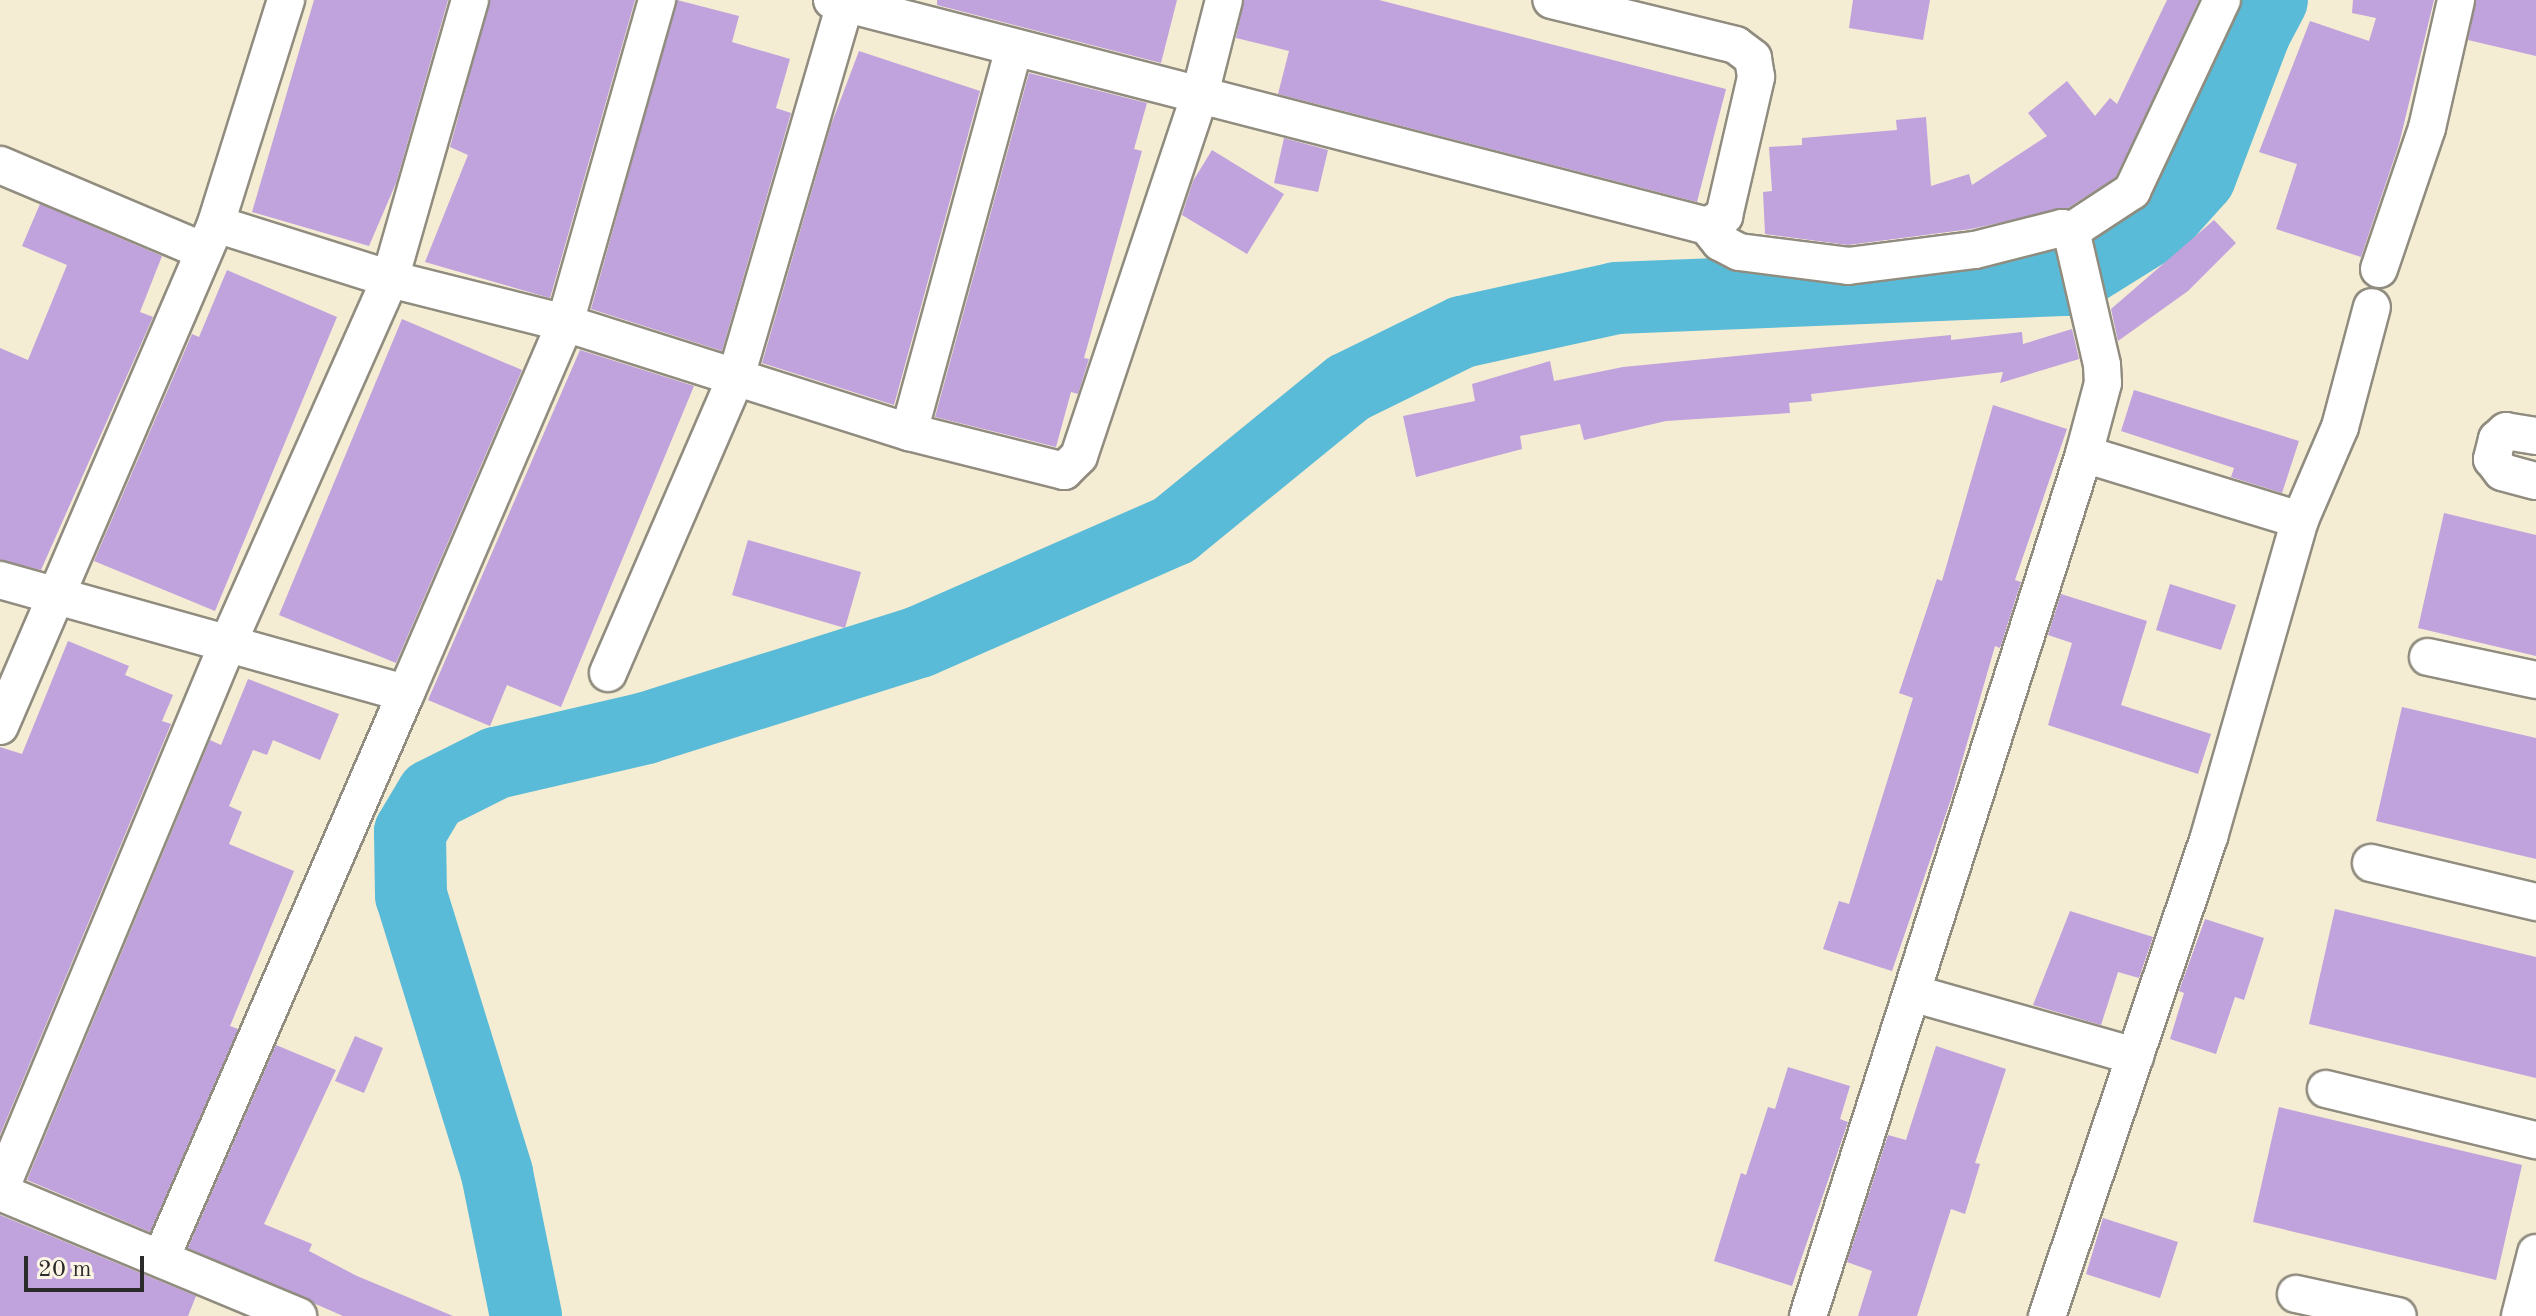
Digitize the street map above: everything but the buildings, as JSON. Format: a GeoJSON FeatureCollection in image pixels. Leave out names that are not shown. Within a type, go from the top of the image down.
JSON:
{"type":"FeatureCollection","features":[{"type":"Feature","properties":{"kind":"street"},"geometry":{"type":"LineString","coordinates":[[0,726],[210,238],[286,0]]}},
{"type":"Feature","properties":{"kind":"street"},"geometry":{"type":"LineString","coordinates":[[298,1316],[162,1256],[0,1191],[228,643],[390,279],[470,0]]}},
{"type":"Feature","properties":{"kind":"street"},"geometry":{"type":"LineString","coordinates":[[162,1256],[565,323],[657,0]]}},
{"type":"Feature","properties":{"kind":"street"},"geometry":{"type":"LineString","coordinates":[[0,165],[210,238],[565,323],[735,380],[909,432],[1064,471],[1073,467],[1199,98],[1224,0]]}},
{"type":"Feature","properties":{"kind":"street"},"geometry":{"type":"LineString","coordinates":[[1551,0],[1736,45],[1753,58],[1756,77],[1730,198],[1724,216],[1707,226]]}},
{"type":"Feature","properties":{"kind":"street"},"geometry":{"type":"LineString","coordinates":[[2070,236],[2132,191],[2222,0]]}},
{"type":"Feature","properties":{"kind":"street"},"geometry":{"type":"LineString","coordinates":[[2379,269],[2427,128],[2456,0]]}},
{"type":"Feature","properties":{"kind":"street"},"geometry":{"type":"LineString","coordinates":[[608,673],[735,380],[838,2],[1199,98],[1707,226],[1720,242],[1739,252],[1848,266],[1975,250],[2052,227],[2070,236],[2089,299],[2103,383],[2084,454],[1808,1316]]}},
{"type":"Feature","properties":{"kind":"street"},"geometry":{"type":"LineString","coordinates":[[909,432],[1014,48]]}},
{"type":"Feature","properties":{"kind":"street"},"geometry":{"type":"LineString","coordinates":[[2047,1316],[2209,837],[2300,520],[2340,427],[2372,307]]}},
{"type":"Feature","properties":{"kind":"street"},"geometry":{"type":"LineString","coordinates":[[2536,436],[2506,431],[2497,439],[2492,459],[2502,472],[2536,481]]}},
{"type":"Feature","properties":{"kind":"street"},"geometry":{"type":"LineString","coordinates":[[2084,454],[2300,520]]}},
{"type":"Feature","properties":{"kind":"street"},"geometry":{"type":"LineString","coordinates":[[0,580],[406,693]]}},
{"type":"Feature","properties":{"kind":"street"},"geometry":{"type":"LineString","coordinates":[[2428,657],[2536,680]]}},
{"type":"Feature","properties":{"kind":"street"},"geometry":{"type":"LineString","coordinates":[[2371,863],[2536,902]]}},
{"type":"Feature","properties":{"kind":"street"},"geometry":{"type":"LineString","coordinates":[[1912,993],[2135,1056]]}},
{"type":"Feature","properties":{"kind":"street"},"geometry":{"type":"LineString","coordinates":[[2326,1089],[2536,1140]]}},
{"type":"Feature","properties":{"kind":"street"},"geometry":{"type":"LineString","coordinates":[[2520,1316],[2536,1253]]}},
{"type":"Feature","properties":{"kind":"street"},"geometry":{"type":"LineString","coordinates":[[2296,1294],[2398,1316]]}},
{"type":"Feature","properties":{"kind":"waterway"},"geometry":{"type":"LineString","coordinates":[[526,1316],[497,1173],[411,896],[410,832],[432,795],[496,763],[646,728],[919,642],[1174,530],[1348,388],[1462,332],[1616,298],[2069,280],[2157,225],[2200,177],[2255,32],[2272,0]]}}]}
